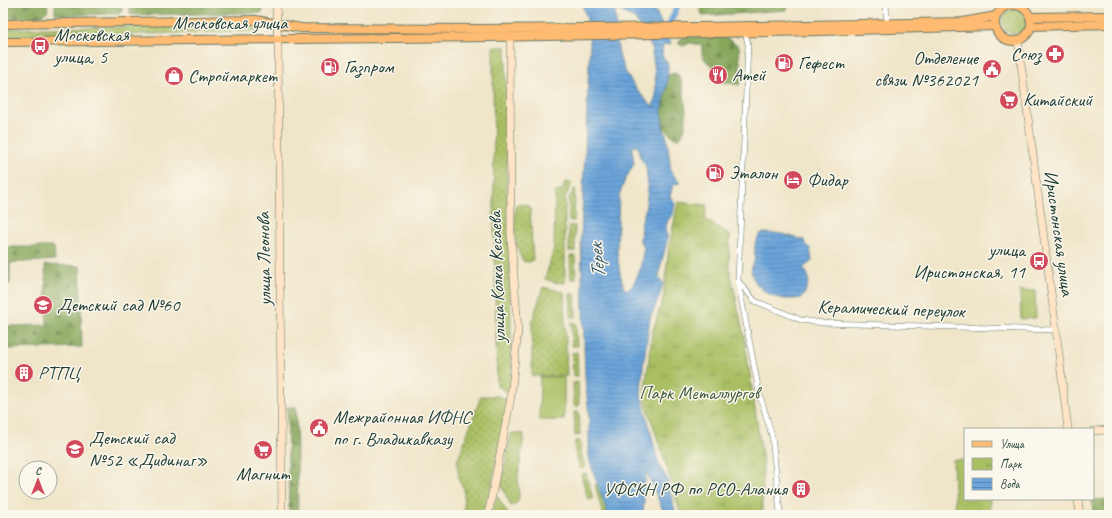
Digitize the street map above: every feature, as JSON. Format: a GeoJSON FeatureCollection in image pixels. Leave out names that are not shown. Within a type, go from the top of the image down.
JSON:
{"type":"FeatureCollection","features":[{"type":"Feature","properties":{"kind":"main road"},"geometry":{"type":"LineString","coordinates":[[1013,4],[1024,8],[1030,16],[1032,26],[1027,36],[1018,41],[1012,42],[1006,40],[997,32],[995,26],[996,16],[1000,10],[1013,4]]}},
{"type":"Feature","properties":{"kind":"main road"},"geometry":{"type":"LineString","coordinates":[[577,31],[700,30],[887,23],[963,22],[996,16]]}},
{"type":"Feature","properties":{"kind":"main road"},"geometry":{"type":"LineString","coordinates":[[1030,16],[1109,16]]}},
{"type":"Feature","properties":{"kind":"main road","name":"Московская улица"},"geometry":{"type":"LineString","coordinates":[[3,24],[256,20],[301,28],[577,31]]}},
{"type":"Feature","properties":{"kind":"main road"},"geometry":{"type":"LineString","coordinates":[[1032,26],[1109,24]]}},
{"type":"Feature","properties":{"kind":"main road"},"geometry":{"type":"LineString","coordinates":[[700,30],[745,32],[995,26]]}},
{"type":"Feature","properties":{"kind":"main road","name":"Московская улица"},"geometry":{"type":"LineString","coordinates":[[3,42],[208,39],[278,40],[510,36],[577,31]]}},
{"type":"Feature","properties":{"kind":"street","name":"улица Леонова"},"geometry":{"type":"LineString","coordinates":[[276,3],[278,40],[282,515]]}},
{"type":"Feature","properties":{"kind":"street"},"geometry":{"type":"LineString","coordinates":[[886,3],[887,23]]}},
{"type":"Feature","properties":{"kind":"street"},"geometry":{"type":"LineString","coordinates":[[745,32],[748,44],[738,281],[759,392],[772,436],[780,512]]}},
{"type":"Feature","properties":{"kind":"street","name":"улица Колка Кесаева"},"geometry":{"type":"LineString","coordinates":[[488,515],[511,396],[518,330],[511,237],[510,36]]}},
{"type":"Feature","properties":{"kind":"street","name":"Иристонская улица"},"geometry":{"type":"LineString","coordinates":[[1018,41],[1068,428]]}},
{"type":"Feature","properties":{"kind":"street","name":"Керамический переулок"},"geometry":{"type":"LineString","coordinates":[[738,281],[755,300],[801,320],[823,323],[1056,330]]}},
{"type":"Feature","properties":{"kind":"street"},"geometry":{"type":"LineString","coordinates":[[1094,431],[1109,430]]}},
{"type":"Feature","properties":{"kind":"street"},"geometry":{"type":"LineString","coordinates":[[1078,500],[1080,515]]}},
{"type":"Feature","properties":{"kind":"green space"},"geometry":{"type":"Polygon","coordinates":[[[3,3],[47,3],[48,10],[39,17],[21,19],[3,16],[3,3]]]}},
{"type":"Feature","properties":{"kind":"green space"},"geometry":{"type":"Polygon","coordinates":[[[55,3],[122,3],[122,10],[119,14],[62,15],[55,13],[55,3]]]}},
{"type":"Feature","properties":{"kind":"green space"},"geometry":{"type":"Polygon","coordinates":[[[130,3],[263,3],[262,13],[133,15],[130,14],[130,3]]]}},
{"type":"Feature","properties":{"kind":"green space"},"geometry":{"type":"Polygon","coordinates":[[[697,3],[788,3],[787,10],[703,16],[697,3]]]}},
{"type":"Feature","properties":{"kind":"green space"},"geometry":{"type":"Polygon","coordinates":[[[1014,10],[1023,13],[1026,22],[1023,31],[1014,34],[1005,31],[1002,22],[1005,13],[1014,10]]]}},
{"type":"Feature","properties":{"kind":"green space"},"geometry":{"type":"Polygon","coordinates":[[[257,24],[257,31],[3,38],[3,29],[257,24]]]}},
{"type":"Feature","properties":{"kind":"green space"},"geometry":{"type":"Polygon","coordinates":[[[717,36],[726,38],[739,46],[741,81],[739,85],[718,81],[715,69],[705,60],[702,54],[702,45],[690,43],[683,46],[679,44],[679,40],[682,37],[717,36]]]}},
{"type":"Feature","properties":{"kind":"green space"},"geometry":{"type":"Polygon","coordinates":[[[493,47],[506,47],[507,189],[512,395],[497,386],[493,47]]]}},
{"type":"Feature","properties":{"kind":"green space"},"geometry":{"type":"Polygon","coordinates":[[[675,73],[680,77],[686,109],[685,126],[679,139],[674,138],[663,127],[662,111],[668,75],[675,73]]]}},
{"type":"Feature","properties":{"kind":"green space"},"geometry":{"type":"Polygon","coordinates":[[[565,182],[572,183],[565,198],[565,283],[553,282],[545,279],[554,248],[555,193],[563,189],[565,182]]]}},
{"type":"Feature","properties":{"kind":"green space"},"geometry":{"type":"Polygon","coordinates":[[[575,188],[574,221],[569,221],[569,198],[575,188]]]}},
{"type":"Feature","properties":{"kind":"green space","name":"Парк Металлургов"},"geometry":{"type":"Polygon","coordinates":[[[678,202],[707,205],[705,219],[730,235],[729,267],[744,336],[763,462],[762,515],[681,515],[644,398],[652,333],[663,299],[669,247],[678,202]]]}},
{"type":"Feature","properties":{"kind":"green space"},"geometry":{"type":"Polygon","coordinates":[[[523,204],[527,205],[530,209],[533,260],[529,262],[523,261],[518,249],[515,235],[515,207],[523,204]]]}},
{"type":"Feature","properties":{"kind":"green space"},"geometry":{"type":"Polygon","coordinates":[[[569,226],[575,226],[575,251],[569,251],[569,226]]]}},
{"type":"Feature","properties":{"kind":"green space"},"geometry":{"type":"Polygon","coordinates":[[[3,247],[54,247],[55,260],[10,263],[10,284],[3,285],[3,247]]]}},
{"type":"Feature","properties":{"kind":"green space"},"geometry":{"type":"Polygon","coordinates":[[[570,256],[575,256],[576,279],[571,279],[570,256]]]}},
{"type":"Feature","properties":{"kind":"green space"},"geometry":{"type":"Polygon","coordinates":[[[45,265],[80,266],[82,347],[7,349],[7,326],[47,325],[45,265]]]}},
{"type":"Feature","properties":{"kind":"green space"},"geometry":{"type":"Polygon","coordinates":[[[543,287],[564,292],[567,376],[532,376],[532,322],[543,287]]]}},
{"type":"Feature","properties":{"kind":"green space"},"geometry":{"type":"Polygon","coordinates":[[[1020,291],[1035,291],[1036,318],[1021,319],[1020,291]]]}},
{"type":"Feature","properties":{"kind":"green space"},"geometry":{"type":"Polygon","coordinates":[[[570,294],[575,294],[576,317],[571,317],[570,294]]]}},
{"type":"Feature","properties":{"kind":"green space"},"geometry":{"type":"Polygon","coordinates":[[[571,323],[576,323],[577,346],[572,346],[571,323]]]}},
{"type":"Feature","properties":{"kind":"green space"},"geometry":{"type":"Polygon","coordinates":[[[577,352],[578,376],[573,376],[572,353],[577,352]]]}},
{"type":"Feature","properties":{"kind":"green space"},"geometry":{"type":"Polygon","coordinates":[[[540,377],[564,377],[564,420],[539,420],[540,377]]]}},
{"type":"Feature","properties":{"kind":"green space"},"geometry":{"type":"Polygon","coordinates":[[[578,382],[579,406],[574,406],[573,383],[578,382]]]}},
{"type":"Feature","properties":{"kind":"green space"},"geometry":{"type":"Polygon","coordinates":[[[481,396],[498,396],[510,401],[485,515],[464,515],[464,489],[459,481],[457,462],[481,396]]]}},
{"type":"Feature","properties":{"kind":"green space"},"geometry":{"type":"Polygon","coordinates":[[[287,407],[296,407],[298,515],[289,515],[287,407]]]}},
{"type":"Feature","properties":{"kind":"green space"},"geometry":{"type":"Polygon","coordinates":[[[574,412],[579,412],[580,435],[575,436],[574,412]]]}},
{"type":"Feature","properties":{"kind":"green space"},"geometry":{"type":"Polygon","coordinates":[[[511,433],[524,434],[518,478],[519,497],[516,504],[511,506],[501,485],[511,433]]]}},
{"type":"Feature","properties":{"kind":"green space"},"geometry":{"type":"Polygon","coordinates":[[[575,441],[580,441],[581,453],[585,468],[580,469],[575,452],[575,441]]]}},
{"type":"Feature","properties":{"kind":"green space"},"geometry":{"type":"Polygon","coordinates":[[[953,460],[964,460],[964,500],[990,500],[990,515],[955,515],[953,460]]]}},
{"type":"Feature","properties":{"kind":"green space"},"geometry":{"type":"Polygon","coordinates":[[[586,473],[593,499],[588,500],[581,474],[586,473]]]}},
{"type":"Feature","properties":{"kind":"green space"},"geometry":{"type":"Polygon","coordinates":[[[599,483],[611,515],[603,515],[595,485],[599,483]]]}},
{"type":"Feature","properties":{"kind":"green space"},"geometry":{"type":"Polygon","coordinates":[[[497,496],[509,515],[491,515],[497,496]]]}},
{"type":"Feature","properties":{"kind":"green space"},"geometry":{"type":"Polygon","coordinates":[[[1109,499],[1109,515],[1093,515],[1092,500],[1109,499]]]}},
{"type":"Feature","properties":{"kind":"water","name":"Терек"},"geometry":{"type":"Polygon","coordinates":[[[582,3],[652,3],[671,44],[663,45],[662,55],[668,64],[667,86],[662,111],[663,127],[667,138],[671,172],[680,183],[673,185],[670,196],[675,204],[673,214],[668,220],[665,230],[668,238],[660,268],[659,278],[663,284],[650,318],[641,394],[659,465],[667,479],[676,515],[665,515],[646,471],[643,515],[608,515],[589,459],[589,415],[585,378],[581,237],[590,43],[587,20],[582,3]],[[615,8],[617,44],[626,73],[636,88],[653,107],[656,95],[655,70],[651,46],[635,19],[615,8]],[[638,146],[632,147],[634,164],[619,195],[617,251],[620,274],[625,290],[632,287],[640,270],[644,247],[640,242],[641,223],[645,211],[648,188],[646,166],[640,157],[638,146]]]}},
{"type":"Feature","properties":{"kind":"water"},"geometry":{"type":"Polygon","coordinates":[[[760,234],[783,234],[804,240],[810,248],[812,261],[803,268],[808,275],[808,282],[804,295],[801,298],[783,299],[776,297],[763,290],[754,279],[752,266],[755,257],[755,244],[760,234]]]}},
{"type":"Feature","properties":{"kind":"waterway"},"geometry":{"type":"LineString","coordinates":[[666,31],[679,3]]}},
{"type":"Feature","properties":{"kind":"place","name":"Московская улица, 5"},"geometry":{"type":"Point","coordinates":[40,46]}},
{"type":"Feature","properties":{"kind":"place","name":"Союз"},"geometry":{"type":"Point","coordinates":[1055,54]}},
{"type":"Feature","properties":{"kind":"place","name":"Гефест"},"geometry":{"type":"Point","coordinates":[784,63]}},
{"type":"Feature","properties":{"kind":"place","name":"Газпром"},"geometry":{"type":"Point","coordinates":[330,67]}},
{"type":"Feature","properties":{"kind":"place","name":"Отделение связи №362021"},"geometry":{"type":"Point","coordinates":[992,69]}},
{"type":"Feature","properties":{"kind":"place","name":"Атей"},"geometry":{"type":"Point","coordinates":[718,75]}},
{"type":"Feature","properties":{"kind":"place","name":"Строймаркет"},"geometry":{"type":"Point","coordinates":[174,76]}},
{"type":"Feature","properties":{"kind":"place","name":"Китайский"},"geometry":{"type":"Point","coordinates":[1009,100]}},
{"type":"Feature","properties":{"kind":"place","name":"Эталон"},"geometry":{"type":"Point","coordinates":[715,173]}},
{"type":"Feature","properties":{"kind":"place","name":"Фидар"},"geometry":{"type":"Point","coordinates":[793,180]}},
{"type":"Feature","properties":{"kind":"place","name":"улица Иристонская, 11"},"geometry":{"type":"Point","coordinates":[1039,261]}},
{"type":"Feature","properties":{"kind":"place","name":"Детский сад №60"},"geometry":{"type":"Point","coordinates":[43,305]}},
{"type":"Feature","properties":{"kind":"place","name":"РТПЦ"},"geometry":{"type":"Point","coordinates":[24,373]}},
{"type":"Feature","properties":{"kind":"place","name":"Межрайонная ИФНС по г. Владикавказу"},"geometry":{"type":"Point","coordinates":[319,428]}},
{"type":"Feature","properties":{"kind":"place","name":"Детский сад №52 «Дидинаг»"},"geometry":{"type":"Point","coordinates":[75,449]}},
{"type":"Feature","properties":{"kind":"place","name":"Магнит"},"geometry":{"type":"Point","coordinates":[263,450]}},
{"type":"Feature","properties":{"kind":"place","name":"УФСКН РФ по РСО-Алания"},"geometry":{"type":"Point","coordinates":[801,489]}}]}
